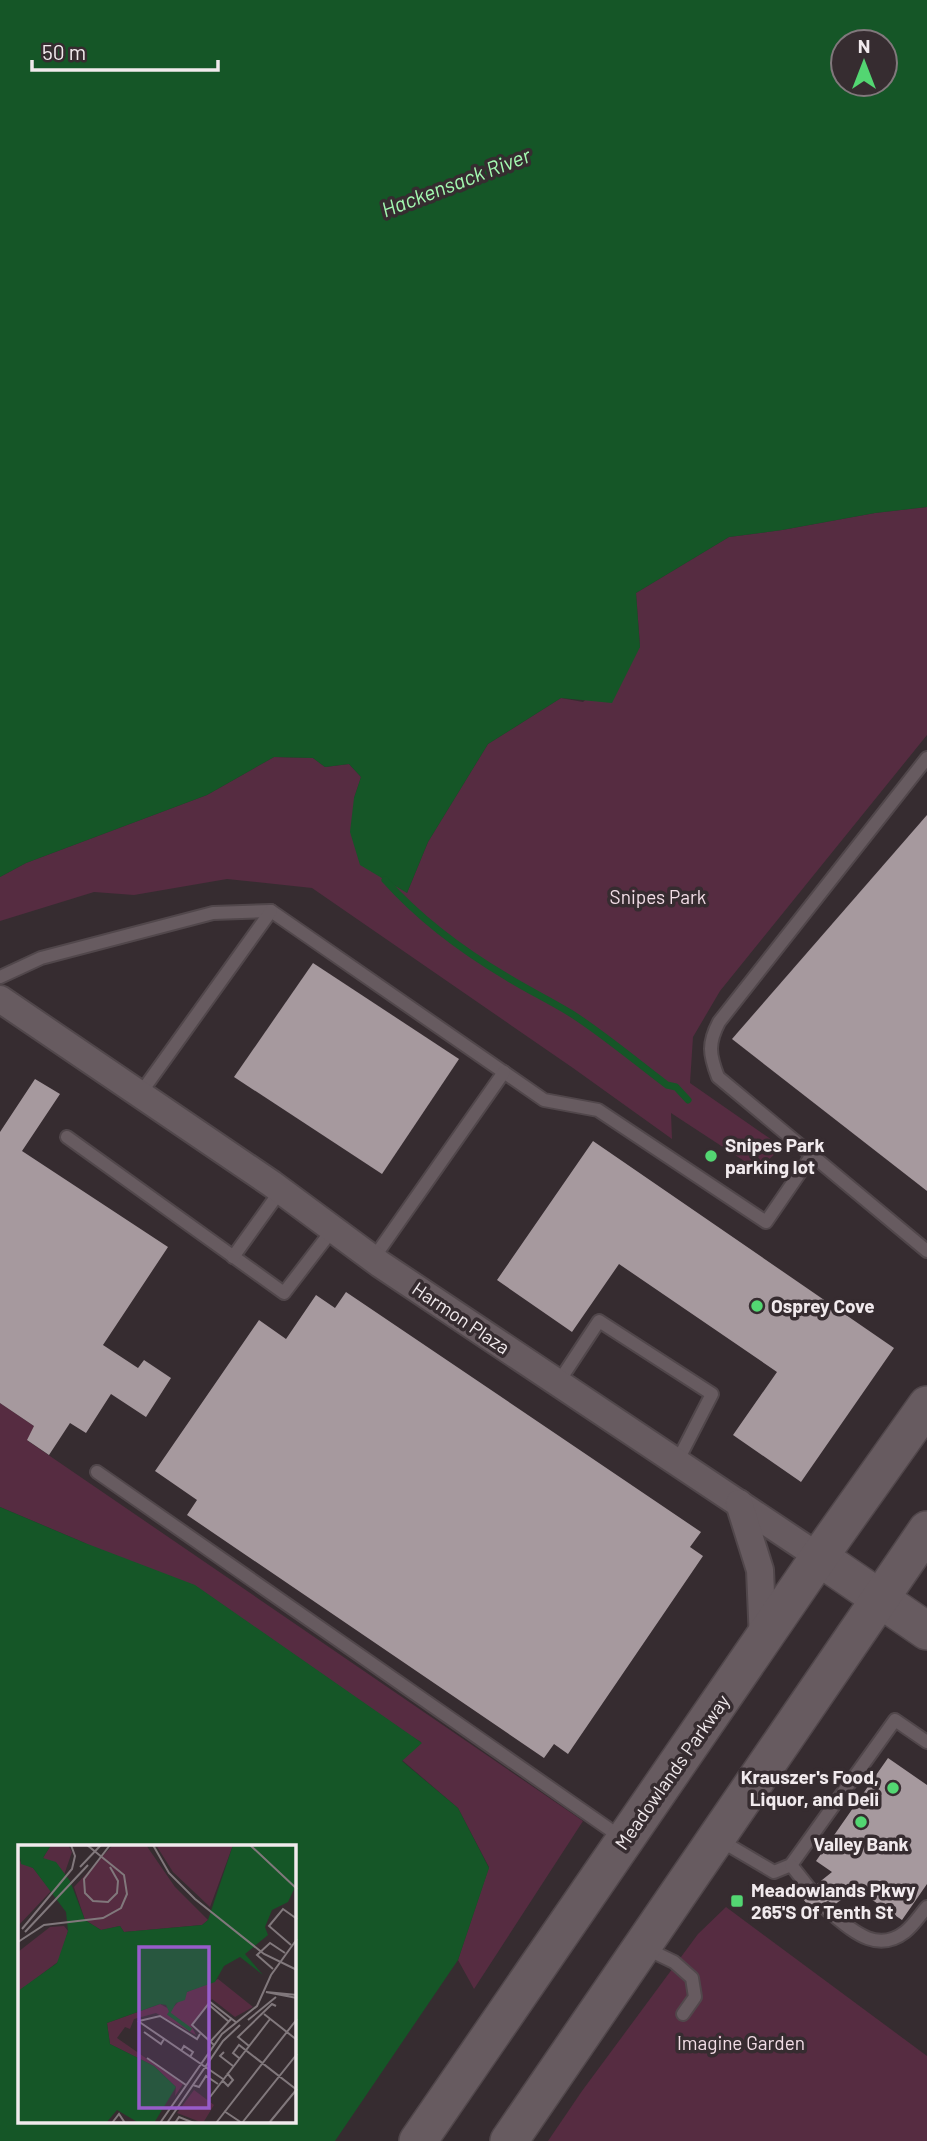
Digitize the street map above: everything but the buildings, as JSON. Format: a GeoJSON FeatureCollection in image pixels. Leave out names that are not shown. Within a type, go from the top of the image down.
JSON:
{"type":"FeatureCollection","features":[{"type":"Feature","properties":{"kind":"main road","name":"Meadowlands Parkway"},"geometry":{"type":"LineString","coordinates":[[418,2141],[927,1405]]}},
{"type":"Feature","properties":{"kind":"main road"},"geometry":{"type":"LineString","coordinates":[[509,2141],[927,1530]]}},
{"type":"Feature","properties":{"kind":"main road","name":"Harmon Plaza"},"geometry":{"type":"LineString","coordinates":[[820,1557],[927,1630]]}},
{"type":"Feature","properties":{"kind":"street","name":"Harmon Plaza"},"geometry":{"type":"LineString","coordinates":[[0,999],[281,1190],[373,1259],[820,1557]]}},
{"type":"Feature","properties":{"kind":"street"},"geometry":{"type":"LineString","coordinates":[[739,1503],[760,1570],[763,1640]]}},
{"type":"Feature","properties":{"kind":"lane"},"geometry":{"type":"LineString","coordinates":[[926,762],[719,1021],[710,1039],[718,1077],[927,1251]]}},
{"type":"Feature","properties":{"kind":"lane"},"geometry":{"type":"LineString","coordinates":[[0,977],[41,958],[213,913],[271,911],[544,1100],[598,1110],[766,1222],[812,1155]]}},
{"type":"Feature","properties":{"kind":"lane"},"geometry":{"type":"LineString","coordinates":[[140,1094],[271,911]]}},
{"type":"Feature","properties":{"kind":"lane"},"geometry":{"type":"LineString","coordinates":[[373,1259],[504,1072]]}},
{"type":"Feature","properties":{"kind":"lane"},"geometry":{"type":"LineString","coordinates":[[67,1136],[284,1293],[333,1229]]}},
{"type":"Feature","properties":{"kind":"lane"},"geometry":{"type":"LineString","coordinates":[[233,1256],[281,1190]]}},
{"type":"Feature","properties":{"kind":"lane"},"geometry":{"type":"LineString","coordinates":[[558,1383],[599,1321],[712,1394],[677,1462]]}},
{"type":"Feature","properties":{"kind":"lane"},"geometry":{"type":"LineString","coordinates":[[97,1472],[625,1840]]}},
{"type":"Feature","properties":{"kind":"lane"},"geometry":{"type":"LineString","coordinates":[[717,1838],[774,1872],[791,1866],[895,1720],[927,1742]]}},
{"type":"Feature","properties":{"kind":"lane"},"geometry":{"type":"LineString","coordinates":[[791,1866],[810,1889]]}},
{"type":"Feature","properties":{"kind":"lane"},"geometry":{"type":"LineString","coordinates":[[827,1910],[864,1939],[885,1942],[905,1932],[927,1907]]}},
{"type":"Feature","properties":{"kind":"lane"},"geometry":{"type":"LineString","coordinates":[[642,1946],[674,1962],[692,1978],[695,1997],[683,2014]]}},
{"type":"Feature","properties":{"kind":"green space","name":"Snipes Park"},"geometry":{"type":"Polygon","coordinates":[[[927,507],[927,735],[720,991],[693,1037],[690,1083],[782,1147],[758,1170],[671,1113],[672,1139],[312,888],[227,879],[134,895],[94,892],[0,921],[0,877],[26,863],[207,795],[274,757],[313,758],[325,767],[349,764],[361,777],[354,798],[407,893],[428,842],[488,744],[561,698],[583,702],[640,647],[636,593],[729,537],[927,507]]]}},
{"type":"Feature","properties":{"kind":"green space"},"geometry":{"type":"Polygon","coordinates":[[[0,1403],[34,1426],[28,1441],[583,1821],[474,1989],[458,1960],[489,1867],[458,1808],[402,1760],[421,1742],[85,1543],[0,1507],[0,1403]]]}},
{"type":"Feature","properties":{"kind":"green space","name":"Imagine Garden"},"geometry":{"type":"Polygon","coordinates":[[[726,1907],[927,2056],[927,2141],[548,2141],[698,1934],[726,1907]]]}},
{"type":"Feature","properties":{"kind":"water","name":"Hackensack River"},"geometry":{"type":"Polygon","coordinates":[[[0,0],[927,0],[927,507],[729,537],[636,593],[640,647],[612,703],[561,698],[488,744],[428,842],[407,893],[360,865],[350,832],[354,798],[361,777],[349,764],[325,767],[313,758],[274,757],[207,795],[26,863],[0,877],[0,0]]]}},
{"type":"Feature","properties":{"kind":"water"},"geometry":{"type":"Polygon","coordinates":[[[0,1507],[195,1585],[422,1743],[402,1761],[458,1808],[489,1868],[458,1960],[335,2141],[0,2141],[0,1507]]]}},
{"type":"Feature","properties":{"kind":"waterway"},"geometry":{"type":"LineString","coordinates":[[385,880],[412,908],[458,945],[585,1022],[667,1085],[676,1087],[688,1100]]}},
{"type":"Feature","properties":{"kind":"place","name":"Snipes Park parking lot"},"geometry":{"type":"Point","coordinates":[711,1156]}},
{"type":"Feature","properties":{"kind":"place","name":"Osprey Cove"},"geometry":{"type":"Point","coordinates":[757,1306]}},
{"type":"Feature","properties":{"kind":"place","name":"Krauszer's Food, Liquor, and Deli"},"geometry":{"type":"Point","coordinates":[893,1788]}},
{"type":"Feature","properties":{"kind":"place","name":"Valley Bank"},"geometry":{"type":"Point","coordinates":[861,1822]}},
{"type":"Feature","properties":{"kind":"place","name":"Meadowlands Pkwy 265'S Of Tenth St"},"geometry":{"type":"Point","coordinates":[737,1901]}}]}
